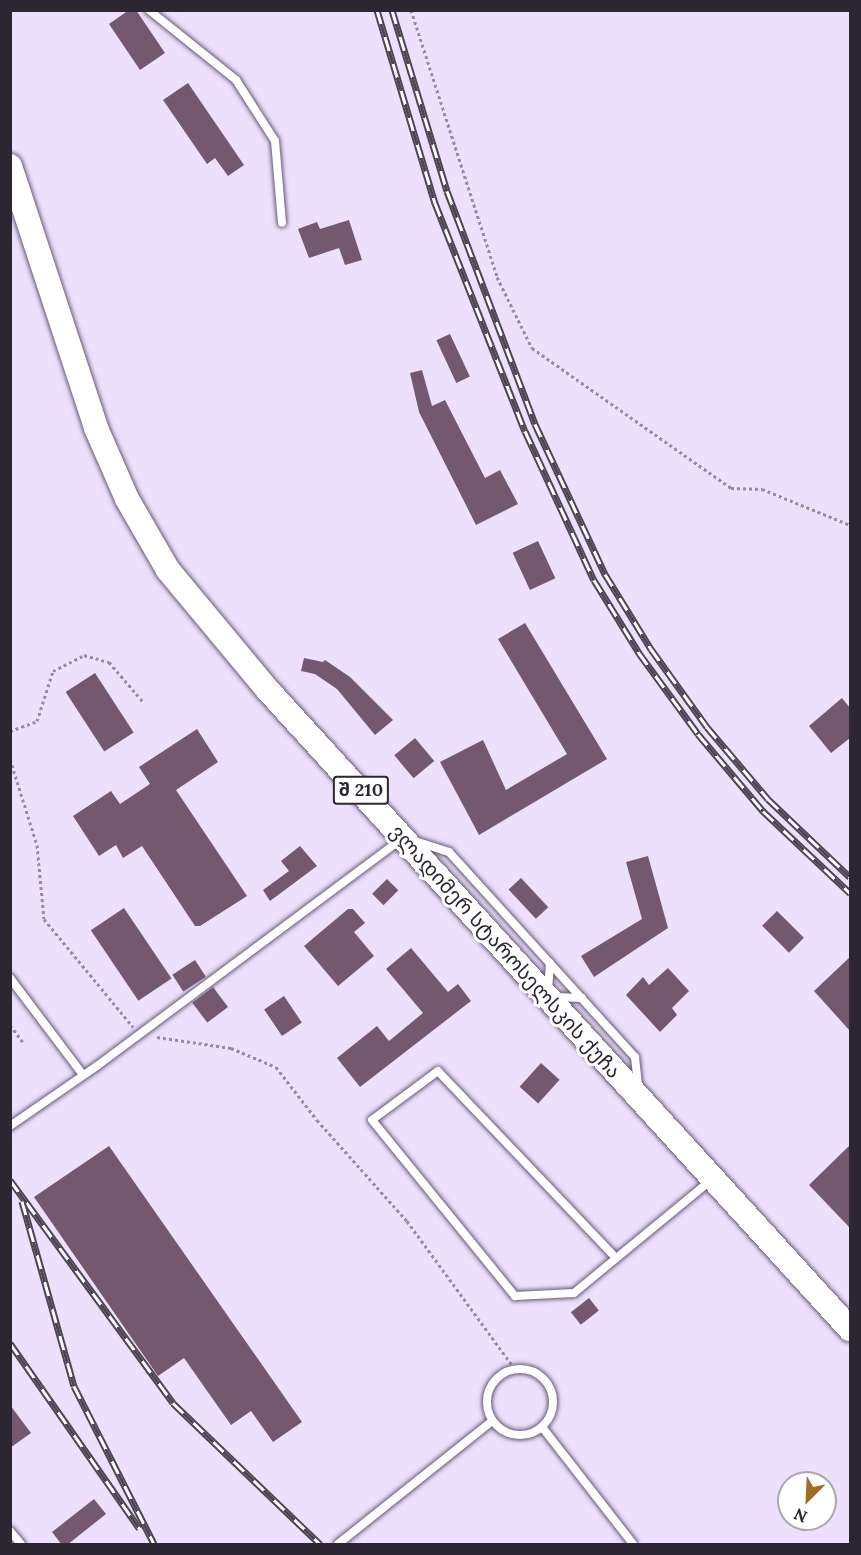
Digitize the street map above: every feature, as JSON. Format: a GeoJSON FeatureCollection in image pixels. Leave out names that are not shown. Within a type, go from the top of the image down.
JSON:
{"type":"FeatureCollection","features":[{"type":"Feature","properties":{"kind":"main road","name":"ვლადიმერ სტაროსელსკის ქუჩა"},"geometry":{"type":"LineString","coordinates":[[10,166],[96,428],[127,499],[168,570],[265,687],[850,1329]]}},
{"type":"Feature","properties":{"kind":"lane"},"geometry":{"type":"LineString","coordinates":[[150,10],[236,80],[275,141],[282,222]]}},
{"type":"Feature","properties":{"kind":"lane"},"geometry":{"type":"LineString","coordinates":[[10,1126],[139,1035],[404,837],[449,852],[582,998],[635,1057],[639,1098]]}},
{"type":"Feature","properties":{"kind":"lane"},"geometry":{"type":"LineString","coordinates":[[550,963],[547,997],[582,998]]}},
{"type":"Feature","properties":{"kind":"lane"},"geometry":{"type":"LineString","coordinates":[[10,978],[82,1076]]}},
{"type":"Feature","properties":{"kind":"lane"},"geometry":{"type":"LineString","coordinates":[[616,1258],[438,1071],[372,1120],[515,1296],[574,1293],[713,1179]]}},
{"type":"Feature","properties":{"kind":"lane"},"geometry":{"type":"LineString","coordinates":[[514,1368],[535,1372],[550,1387],[553,1409],[542,1427],[532,1432],[515,1435],[506,1432],[492,1420],[487,1408],[487,1395],[492,1383],[502,1373],[514,1368]]}},
{"type":"Feature","properties":{"kind":"lane"},"geometry":{"type":"LineString","coordinates":[[338,1545],[492,1420]]}},
{"type":"Feature","properties":{"kind":"lane"},"geometry":{"type":"LineString","coordinates":[[542,1427],[633,1545]]}},
{"type":"Feature","properties":{"kind":"lane"},"geometry":{"type":"LineString","coordinates":[[10,1531],[21,1545]]}},
{"type":"Feature","properties":{"kind":"path"},"geometry":{"type":"LineString","coordinates":[[411,10],[497,277],[532,348],[731,488],[762,489],[850,525]]}},
{"type":"Feature","properties":{"kind":"path"},"geometry":{"type":"LineString","coordinates":[[10,731],[37,721],[53,671],[84,655],[108,662],[144,704]]}},
{"type":"Feature","properties":{"kind":"path"},"geometry":{"type":"LineString","coordinates":[[10,759],[37,845],[44,919],[139,1035],[231,1048],[276,1067],[316,1120],[406,1221],[514,1368]]}},
{"type":"Feature","properties":{"kind":"path"},"geometry":{"type":"LineString","coordinates":[[10,1025],[23,1042]]}},
{"type":"Feature","properties":{"kind":"building"},"geometry":{"type":"Polygon","coordinates":[[[129,10],[136,10],[165,53],[140,70],[109,24],[129,10]]]}},
{"type":"Feature","properties":{"kind":"building"},"geometry":{"type":"Polygon","coordinates":[[[188,83],[244,165],[228,176],[215,158],[207,164],[163,100],[188,83]]]}},
{"type":"Feature","properties":{"kind":"building"},"geometry":{"type":"Polygon","coordinates":[[[349,220],[362,260],[345,265],[339,248],[309,258],[298,229],[317,222],[320,229],[349,220]]]}},
{"type":"Feature","properties":{"kind":"building"},"geometry":{"type":"Polygon","coordinates":[[[450,334],[470,377],[456,383],[436,340],[450,334]]]}},
{"type":"Feature","properties":{"kind":"building"},"geometry":{"type":"Polygon","coordinates":[[[422,370],[432,406],[445,400],[485,478],[500,470],[518,504],[476,525],[419,412],[410,373],[422,370]]]}},
{"type":"Feature","properties":{"kind":"building"},"geometry":{"type":"Polygon","coordinates":[[[538,541],[555,578],[530,590],[513,553],[538,541]]]}},
{"type":"Feature","properties":{"kind":"building"},"geometry":{"type":"Polygon","coordinates":[[[525,623],[607,759],[479,835],[440,762],[483,740],[506,790],[567,754],[498,639],[525,623]]]}},
{"type":"Feature","properties":{"kind":"building"},"geometry":{"type":"Polygon","coordinates":[[[304,658],[323,662],[325,660],[350,677],[393,720],[375,735],[337,689],[315,674],[301,671],[304,658]]]}},
{"type":"Feature","properties":{"kind":"building"},"geometry":{"type":"Polygon","coordinates":[[[95,673],[134,733],[104,752],[66,692],[95,673]]]}},
{"type":"Feature","properties":{"kind":"building"},"geometry":{"type":"Polygon","coordinates":[[[842,698],[850,708],[850,738],[831,753],[809,726],[842,698]]]}},
{"type":"Feature","properties":{"kind":"building"},"geometry":{"type":"Polygon","coordinates":[[[197,729],[218,762],[176,790],[247,896],[200,926],[195,926],[142,846],[123,858],[116,845],[99,856],[73,816],[111,791],[120,804],[150,784],[139,767],[197,729]]]}},
{"type":"Feature","properties":{"kind":"building"},"geometry":{"type":"Polygon","coordinates":[[[415,738],[434,761],[414,778],[394,755],[415,738]]]}},
{"type":"Feature","properties":{"kind":"building"},"geometry":{"type":"Polygon","coordinates":[[[300,846],[317,866],[270,901],[263,890],[289,871],[281,861],[300,846]]]}},
{"type":"Feature","properties":{"kind":"building"},"geometry":{"type":"Polygon","coordinates":[[[648,856],[668,928],[594,977],[581,956],[642,919],[626,862],[648,856]]]}},
{"type":"Feature","properties":{"kind":"building"},"geometry":{"type":"Polygon","coordinates":[[[521,878],[548,907],[536,919],[509,890],[521,878]]]}},
{"type":"Feature","properties":{"kind":"building"},"geometry":{"type":"Polygon","coordinates":[[[387,879],[398,890],[383,905],[372,894],[387,879]]]}},
{"type":"Feature","properties":{"kind":"building"},"geometry":{"type":"Polygon","coordinates":[[[124,908],[172,978],[138,1001],[91,930],[124,908]]]}},
{"type":"Feature","properties":{"kind":"building"},"geometry":{"type":"Polygon","coordinates":[[[348,909],[353,909],[365,923],[354,932],[374,956],[338,986],[304,946],[348,909]]]}},
{"type":"Feature","properties":{"kind":"building"},"geometry":{"type":"Polygon","coordinates":[[[777,911],[804,938],[789,953],[762,926],[777,911]]]}},
{"type":"Feature","properties":{"kind":"building"},"geometry":{"type":"Polygon","coordinates":[[[411,948],[448,992],[458,984],[471,1001],[360,1087],[337,1058],[377,1026],[389,1041],[423,1013],[386,969],[411,948]]]}},
{"type":"Feature","properties":{"kind":"building"},"geometry":{"type":"Polygon","coordinates":[[[850,957],[850,1031],[814,991],[850,957]]]}},
{"type":"Feature","properties":{"kind":"building"},"geometry":{"type":"Polygon","coordinates":[[[195,960],[206,977],[183,991],[172,975],[195,960]]]}},
{"type":"Feature","properties":{"kind":"building"},"geometry":{"type":"Polygon","coordinates":[[[668,968],[689,991],[672,1008],[677,1015],[660,1032],[626,995],[643,977],[649,985],[668,968]]]}},
{"type":"Feature","properties":{"kind":"building"},"geometry":{"type":"Polygon","coordinates":[[[213,987],[228,1007],[207,1023],[192,1003],[213,987]]]}},
{"type":"Feature","properties":{"kind":"building"},"geometry":{"type":"Polygon","coordinates":[[[284,996],[302,1023],[282,1036],[264,1009],[284,996]]]}},
{"type":"Feature","properties":{"kind":"building"},"geometry":{"type":"Polygon","coordinates":[[[541,1063],[560,1080],[538,1104],[520,1087],[541,1063]]]}},
{"type":"Feature","properties":{"kind":"building"},"geometry":{"type":"Polygon","coordinates":[[[850,1145],[850,1228],[809,1185],[850,1145]]]}},
{"type":"Feature","properties":{"kind":"building"},"geometry":{"type":"Polygon","coordinates":[[[109,1146],[302,1422],[273,1442],[251,1411],[231,1425],[184,1358],[158,1376],[34,1197],[109,1146]]]}},
{"type":"Feature","properties":{"kind":"building"},"geometry":{"type":"Polygon","coordinates":[[[589,1298],[599,1311],[581,1325],[571,1312],[589,1298]]]}},
{"type":"Feature","properties":{"kind":"building"},"geometry":{"type":"Polygon","coordinates":[[[10,1405],[31,1433],[10,1448],[10,1405]]]}},
{"type":"Feature","properties":{"kind":"building"},"geometry":{"type":"Polygon","coordinates":[[[94,1499],[106,1514],[67,1545],[62,1545],[52,1532],[94,1499]]]}},
{"type":"Feature","properties":{"kind":"railway"},"geometry":{"type":"LineString","coordinates":[[377,10],[435,203],[525,431],[594,580],[639,653],[698,734],[763,811],[850,893]]}},
{"type":"Feature","properties":{"kind":"railway"},"geometry":{"type":"LineString","coordinates":[[392,10],[447,191],[535,424],[605,574],[651,649],[707,727],[768,799],[850,877]]}},
{"type":"Feature","properties":{"kind":"railway"},"geometry":{"type":"LineString","coordinates":[[10,1180],[173,1403],[320,1544]]}},
{"type":"Feature","properties":{"kind":"railway"},"geometry":{"type":"LineString","coordinates":[[22,1201],[74,1386],[154,1544]]}},
{"type":"Feature","properties":{"kind":"railway"},"geometry":{"type":"LineString","coordinates":[[10,1343],[139,1528]]}}]}
